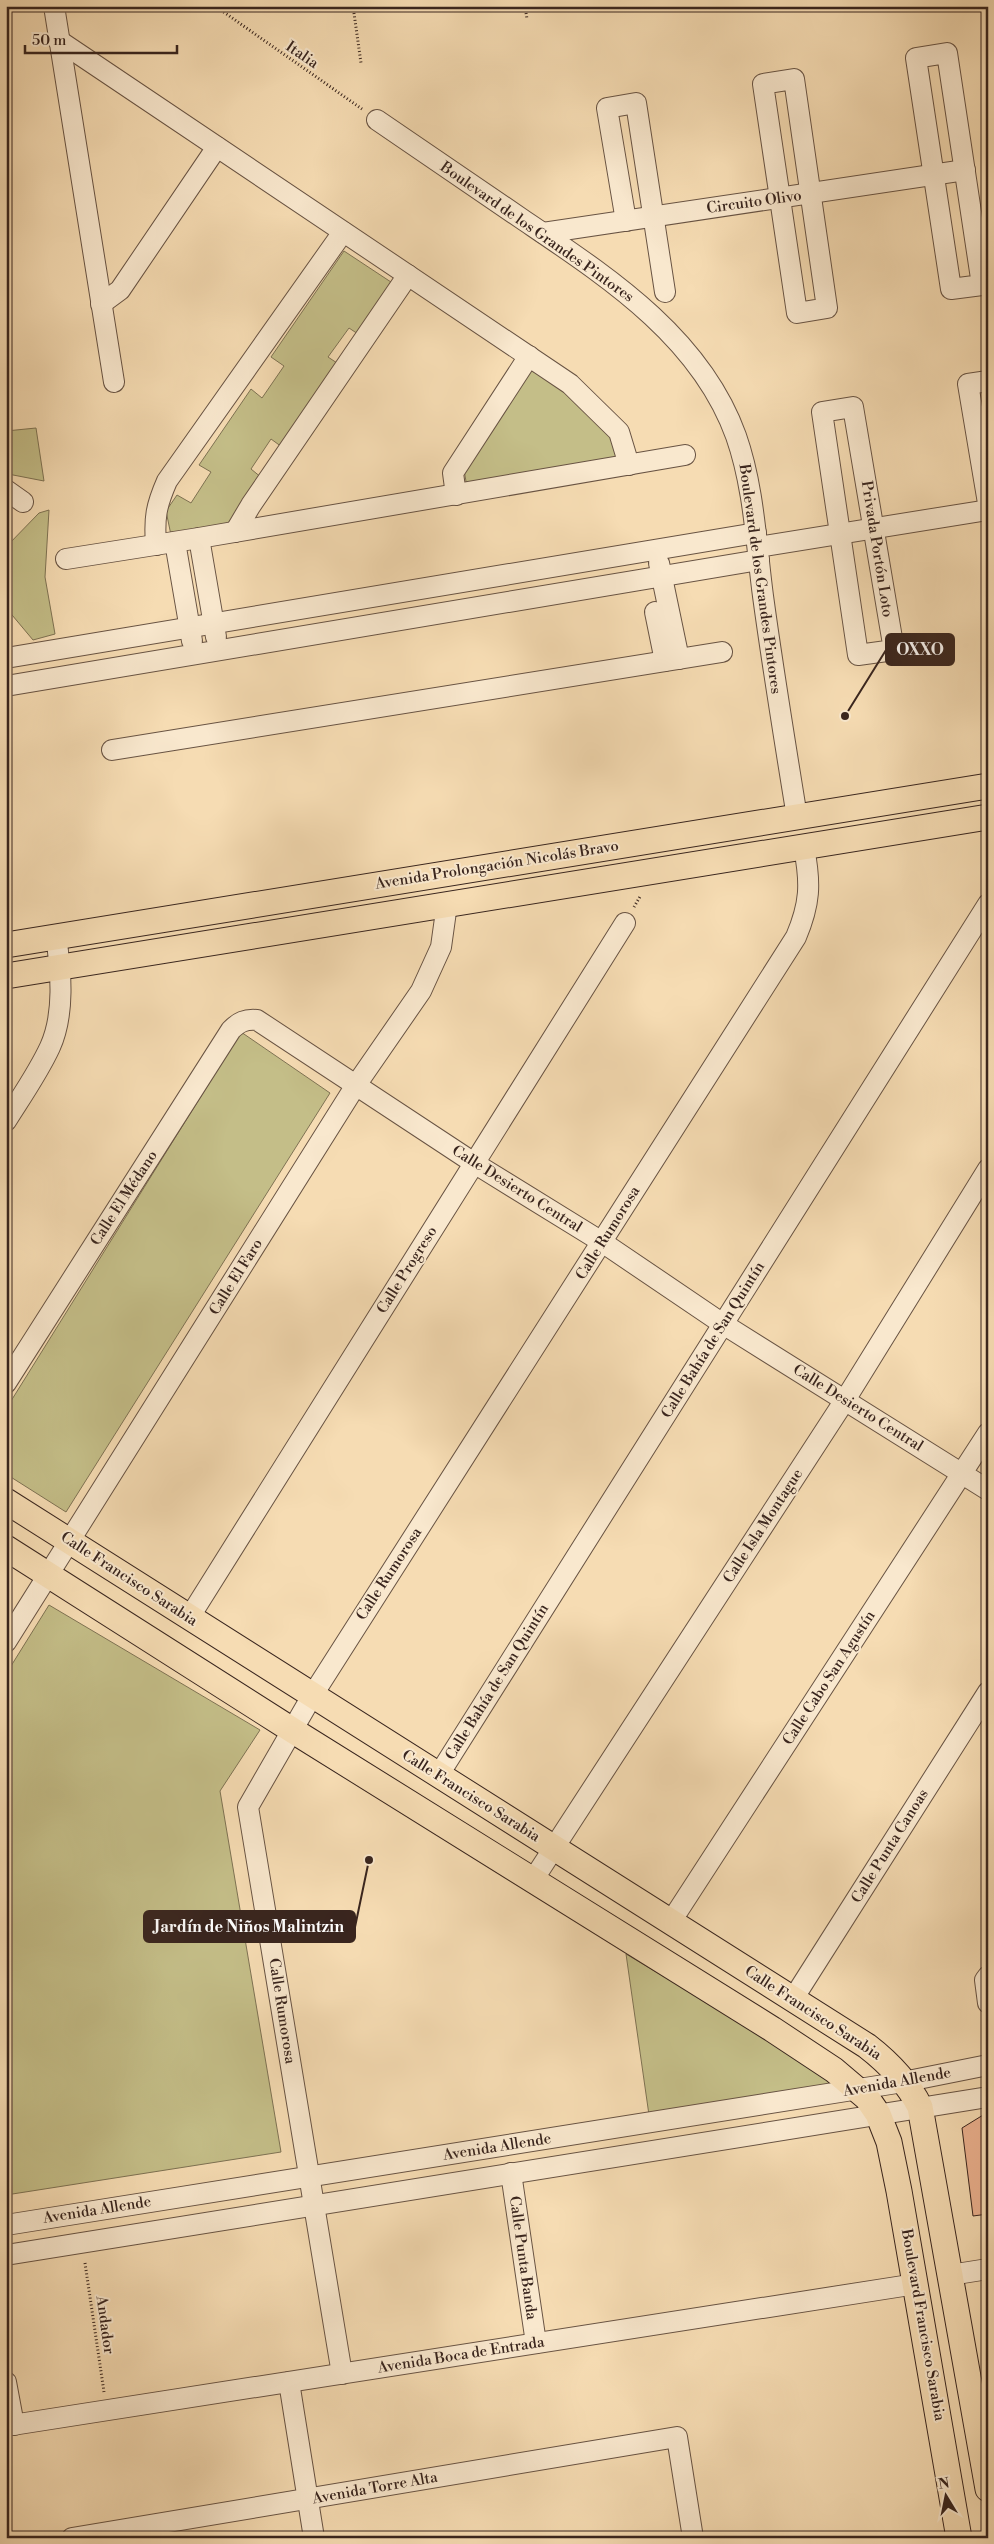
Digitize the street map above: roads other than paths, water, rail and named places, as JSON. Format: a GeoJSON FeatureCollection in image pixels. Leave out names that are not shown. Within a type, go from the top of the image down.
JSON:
{"type":"FeatureCollection","features":[{"type":"Feature","properties":{"kind":"main road","name":"Avenida Prolongación Nicolás Bravo"},"geometry":{"type":"LineString","coordinates":[[6,945],[988,786]]}},
{"type":"Feature","properties":{"kind":"main road"},"geometry":{"type":"LineString","coordinates":[[797,817],[804,848]]}},
{"type":"Feature","properties":{"kind":"main road","name":"Avenida Prolongación Nicolás Bravo"},"geometry":{"type":"LineString","coordinates":[[6,976],[988,817]]}},
{"type":"Feature","properties":{"kind":"main road","name":"Calle Francisco Sarabia"},"geometry":{"type":"LineString","coordinates":[[6,1501],[867,2046],[885,2060],[910,2088],[920,2107]]}},
{"type":"Feature","properties":{"kind":"main road"},"geometry":{"type":"LineString","coordinates":[[6,1548],[292,1730],[780,2034],[834,2070],[868,2098],[878,2114]]}},
{"type":"Feature","properties":{"kind":"main road"},"geometry":{"type":"LineString","coordinates":[[920,2107],[988,2488]]}},
{"type":"Feature","properties":{"kind":"main road","name":"Boulevard Francisco Sarabia"},"geometry":{"type":"LineString","coordinates":[[878,2114],[889,2142],[916,2284],[959,2538]]}},
{"type":"Feature","properties":{"kind":"street"},"geometry":{"type":"LineString","coordinates":[[54,6],[114,382]]}},
{"type":"Feature","properties":{"kind":"street"},"geometry":{"type":"LineString","coordinates":[[58,40],[570,384],[619,432],[629,465]]}},
{"type":"Feature","properties":{"kind":"street"},"geometry":{"type":"LineString","coordinates":[[947,54],[982,285],[951,289],[934,175],[916,58],[947,54]]}},
{"type":"Feature","properties":{"kind":"street"},"geometry":{"type":"LineString","coordinates":[[794,79],[811,194],[827,308],[797,313],[763,84],[794,79]]}},
{"type":"Feature","properties":{"kind":"street"},"geometry":{"type":"LineString","coordinates":[[626,221],[607,108],[636,103],[665,292]]}},
{"type":"Feature","properties":{"kind":"street","name":"Boulevard de los Grandes Pintores"},"geometry":{"type":"LineString","coordinates":[[377,120],[543,233],[625,293],[672,334],[715,392],[736,435],[748,479],[776,689],[797,817]]}},
{"type":"Feature","properties":{"kind":"street"},"geometry":{"type":"LineString","coordinates":[[101,304],[120,290],[217,147]]}},
{"type":"Feature","properties":{"kind":"street","name":"Circuito Olivo"},"geometry":{"type":"LineString","coordinates":[[543,233],[965,170]]}},
{"type":"Feature","properties":{"kind":"street"},"geometry":{"type":"LineString","coordinates":[[194,653],[190,627],[166,544],[154,521],[157,504],[167,481],[343,232]]}},
{"type":"Feature","properties":{"kind":"street"},"geometry":{"type":"LineString","coordinates":[[235,532],[251,505],[408,275]]}},
{"type":"Feature","properties":{"kind":"street"},"geometry":{"type":"LineString","coordinates":[[456,494],[454,474],[529,356]]}},
{"type":"Feature","properties":{"kind":"street"},"geometry":{"type":"LineString","coordinates":[[988,381],[968,384],[988,503]]}},
{"type":"Feature","properties":{"kind":"street","name":"Privada Portón Loto"},"geometry":{"type":"LineString","coordinates":[[853,407],[874,528],[894,650],[858,655],[822,412],[853,407]]}},
{"type":"Feature","properties":{"kind":"street"},"geometry":{"type":"LineString","coordinates":[[66,559],[166,544],[685,456]]}},
{"type":"Feature","properties":{"kind":"street"},"geometry":{"type":"LineString","coordinates":[[6,490],[24,502]]}},
{"type":"Feature","properties":{"kind":"street"},"geometry":{"type":"LineString","coordinates":[[6,658],[650,551],[757,547],[988,510]]}},
{"type":"Feature","properties":{"kind":"street"},"geometry":{"type":"LineString","coordinates":[[200,538],[218,649]]}},
{"type":"Feature","properties":{"kind":"street"},"geometry":{"type":"LineString","coordinates":[[6,686],[655,577],[757,547]]}},
{"type":"Feature","properties":{"kind":"street"},"geometry":{"type":"LineString","coordinates":[[650,551],[672,660]]}},
{"type":"Feature","properties":{"kind":"street"},"geometry":{"type":"LineString","coordinates":[[112,750],[722,652]]}},
{"type":"Feature","properties":{"kind":"street","name":"Calle Rumorosa"},"geometry":{"type":"LineString","coordinates":[[342,2374],[248,1807],[312,1696],[796,937],[808,900],[810,878],[804,848]]}},
{"type":"Feature","properties":{"kind":"street","name":"Calle El Faro"},"geometry":{"type":"LineString","coordinates":[[6,1642],[356,1085],[422,991],[441,946],[447,904]]}},
{"type":"Feature","properties":{"kind":"street","name":"Calle Bahía de San Quintín"},"geometry":{"type":"LineString","coordinates":[[438,1776],[988,904]]}},
{"type":"Feature","properties":{"kind":"street","name":"Calle Progreso"},"geometry":{"type":"LineString","coordinates":[[189,1618],[625,923]]}},
{"type":"Feature","properties":{"kind":"street"},"geometry":{"type":"LineString","coordinates":[[6,1121],[40,1067],[51,1046],[57,1024],[60,967],[56,936]]}},
{"type":"Feature","properties":{"kind":"street","name":"Calle Desierto Central"},"geometry":{"type":"LineString","coordinates":[[248,1019],[257,1020],[474,1163],[602,1242],[723,1324],[988,1490]]}},
{"type":"Feature","properties":{"kind":"street","name":"Calle El Médano"},"geometry":{"type":"LineString","coordinates":[[6,1383],[231,1030],[238,1023],[248,1019]]}},
{"type":"Feature","properties":{"kind":"street","name":"Calle Isla Montague"},"geometry":{"type":"LineString","coordinates":[[533,1880],[845,1400],[988,1169]]}},
{"type":"Feature","properties":{"kind":"street","name":"Calle Cabo San Agustín"},"geometry":{"type":"LineString","coordinates":[[670,1922],[988,1433]]}},
{"type":"Feature","properties":{"kind":"street","name":"Calle Punta Canoas"},"geometry":{"type":"LineString","coordinates":[[793,2000],[988,1692]]}},
{"type":"Feature","properties":{"kind":"street"},"geometry":{"type":"LineString","coordinates":[[988,1976],[985,1980],[988,2002]]}},
{"type":"Feature","properties":{"kind":"street","name":"Avenida Allende"},"geometry":{"type":"LineString","coordinates":[[6,2225],[903,2082],[988,2064]]}},
{"type":"Feature","properties":{"kind":"street","name":"Avenida Allende"},"geometry":{"type":"LineString","coordinates":[[6,2255],[988,2097]]}},
{"type":"Feature","properties":{"kind":"street","name":"Calle Punta Banda"},"geometry":{"type":"LineString","coordinates":[[511,2173],[536,2343]]}},
{"type":"Feature","properties":{"kind":"street"},"geometry":{"type":"LineString","coordinates":[[950,2275],[988,2269]]}},
{"type":"Feature","properties":{"kind":"street","name":"Avenida Boca de Entrada"},"geometry":{"type":"LineString","coordinates":[[10,2425],[916,2284]]}},
{"type":"Feature","properties":{"kind":"street"},"geometry":{"type":"LineString","coordinates":[[6,2382],[10,2425]]}},
{"type":"Feature","properties":{"kind":"street"},"geometry":{"type":"LineString","coordinates":[[289,2382],[314,2538]]}},
{"type":"Feature","properties":{"kind":"street","name":"Avenida Torre Alta"},"geometry":{"type":"LineString","coordinates":[[72,2538],[677,2437],[693,2538]]}},
{"type":"Feature","properties":{"kind":"place","name":"OXXO"},"geometry":{"type":"Point","coordinates":[845,716]}},
{"type":"Feature","properties":{"kind":"place","name":"Jardín de Niños Malintzin"},"geometry":{"type":"Point","coordinates":[369,1860]}}]}
